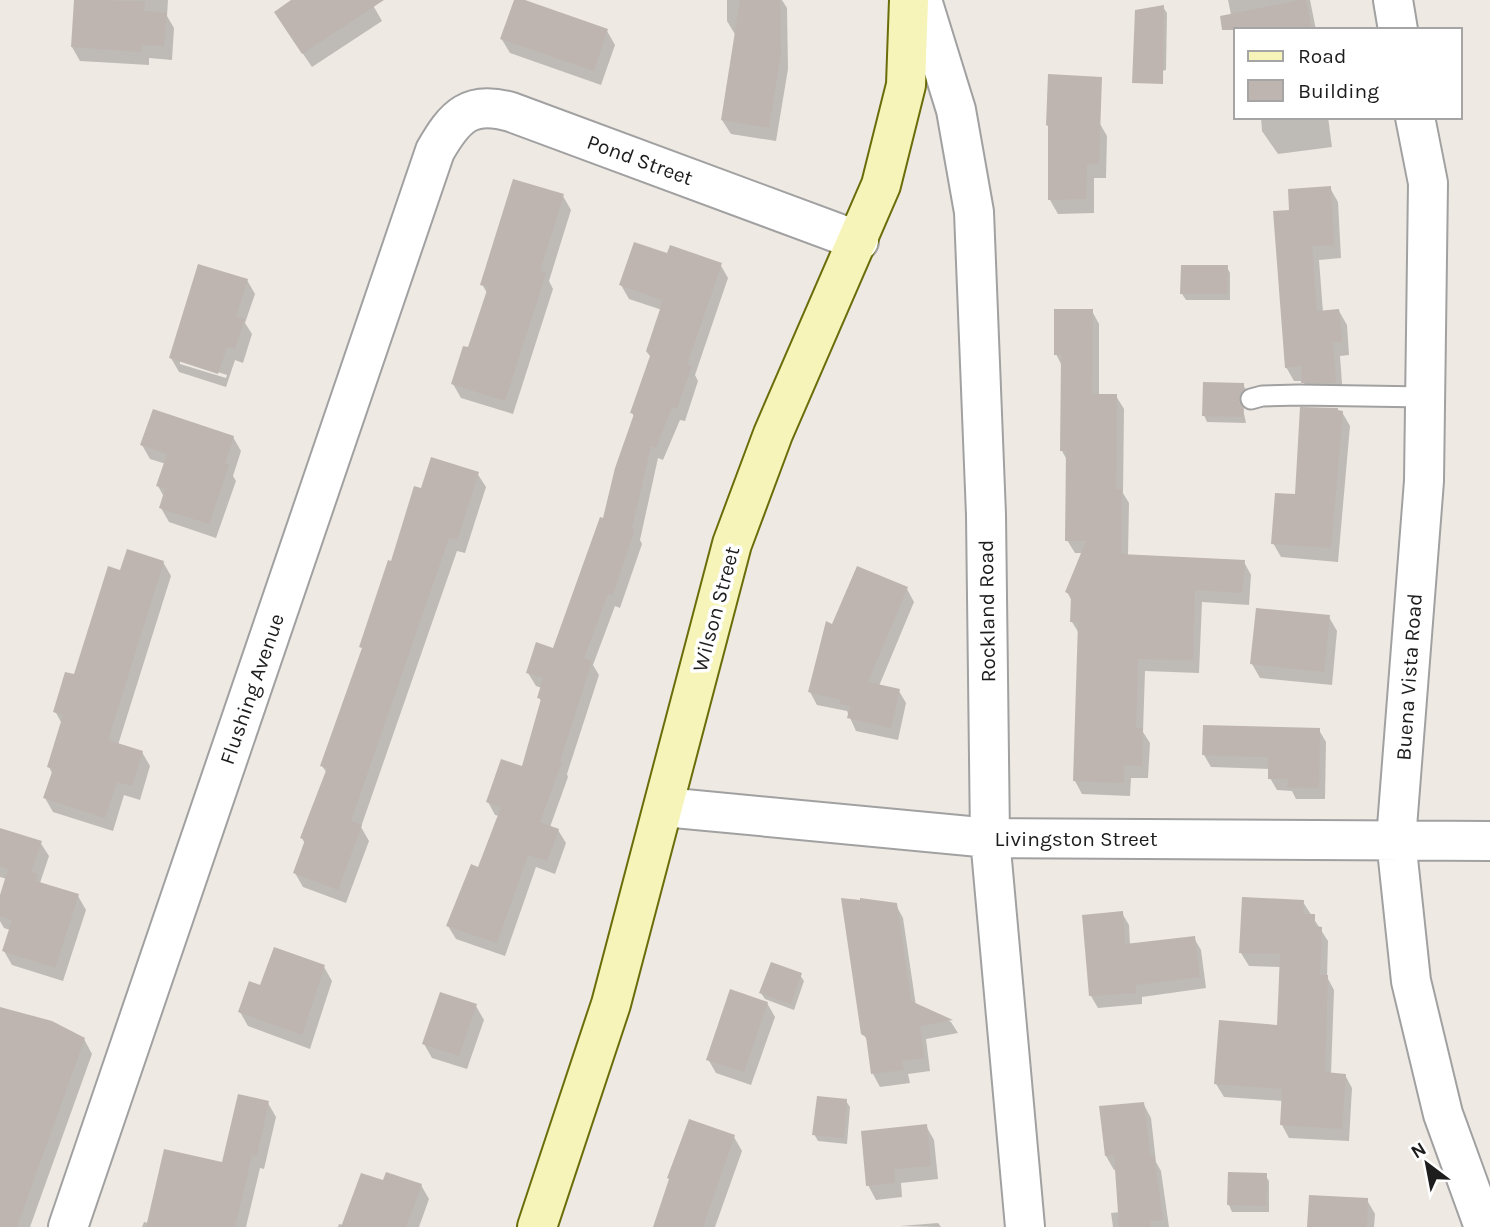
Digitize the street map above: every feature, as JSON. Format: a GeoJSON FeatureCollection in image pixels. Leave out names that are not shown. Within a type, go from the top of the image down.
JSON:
{"type":"FeatureCollection","features":[{"type":"Feature","properties":{"kind":"main road","name":"Wilson Street"},"geometry":{"type":"LineString","coordinates":[[537,1227],[611,1004],[732,544],[773,434],[859,241],[881,185],[906,85],[909,0]]}},
{"type":"Feature","properties":{"kind":"street","name":"Rockland Road"},"geometry":{"type":"LineString","coordinates":[[922,0],[957,110],[974,212],[986,515],[990,838],[1024,1227]]}},
{"type":"Feature","properties":{"kind":"street"},"geometry":{"type":"LineString","coordinates":[[1393,0],[1398,28]]}},
{"type":"Feature","properties":{"kind":"street","name":"Pond Street"},"geometry":{"type":"LineString","coordinates":[[435,151],[455,121],[468,111],[482,107],[496,108],[859,241]]}},
{"type":"Feature","properties":{"kind":"street","name":"Buena Vista Road"},"geometry":{"type":"LineString","coordinates":[[1416,119],[1428,183],[1424,481],[1396,840],[1411,981],[1443,1114],[1484,1227]]}},
{"type":"Feature","properties":{"kind":"street","name":"Flushing Avenue"},"geometry":{"type":"LineString","coordinates":[[68,1227],[435,151]]}},
{"type":"Feature","properties":{"kind":"street","name":"Livingston Street"},"geometry":{"type":"LineString","coordinates":[[664,807],[990,838],[1490,841]]}},
{"type":"Feature","properties":{"kind":"lane"},"geometry":{"type":"LineString","coordinates":[[1251,399],[1299,395],[1426,397]]}},
{"type":"Feature","properties":{"kind":"building"},"geometry":{"type":"Polygon","coordinates":[[[74,0],[145,1],[144,11],[167,13],[164,46],[142,45],[141,52],[71,47],[74,0]]]}},
{"type":"Feature","properties":{"kind":"building"},"geometry":{"type":"Polygon","coordinates":[[[291,0],[384,0],[302,54],[274,12],[291,0]]]}},
{"type":"Feature","properties":{"kind":"building"},"geometry":{"type":"Polygon","coordinates":[[[514,0],[525,0],[608,29],[594,71],[500,39],[514,0]]]}},
{"type":"Feature","properties":{"kind":"building"},"geometry":{"type":"Polygon","coordinates":[[[740,0],[780,0],[781,54],[769,128],[721,120],[740,0]]]}},
{"type":"Feature","properties":{"kind":"building"},"geometry":{"type":"Polygon","coordinates":[[[1306,0],[1312,28],[1222,30],[1220,16],[1306,0]]]}},
{"type":"Feature","properties":{"kind":"building"},"geometry":{"type":"Polygon","coordinates":[[[1164,5],[1163,84],[1132,83],[1135,10],[1164,5]]]}},
{"type":"Feature","properties":{"kind":"building"},"geometry":{"type":"Polygon","coordinates":[[[1048,74],[1102,77],[1099,164],[1087,164],[1086,199],[1048,200],[1048,74]]]}},
{"type":"Feature","properties":{"kind":"building"},"geometry":{"type":"Polygon","coordinates":[[[513,179],[564,194],[540,271],[546,273],[505,401],[451,384],[463,346],[468,347],[488,287],[480,285],[513,179]]]}},
{"type":"Feature","properties":{"kind":"building"},"geometry":{"type":"Polygon","coordinates":[[[1331,186],[1334,245],[1312,246],[1317,311],[1339,309],[1342,342],[1333,342],[1336,383],[1301,383],[1302,366],[1285,368],[1273,211],[1289,210],[1288,189],[1331,186]]]}},
{"type":"Feature","properties":{"kind":"building"},"geometry":{"type":"Polygon","coordinates":[[[634,242],[667,253],[670,245],[722,263],[687,365],[692,366],[677,408],[672,407],[656,448],[651,446],[632,528],[635,529],[613,595],[608,594],[584,658],[592,661],[560,761],[562,762],[540,822],[559,829],[547,861],[528,855],[497,943],[446,926],[471,864],[478,867],[501,807],[486,802],[501,759],[522,766],[541,699],[537,698],[543,678],[526,673],[536,642],[553,648],[600,517],[603,518],[615,468],[634,414],[630,413],[650,356],[646,351],[663,300],[619,285],[634,242]]]}},
{"type":"Feature","properties":{"kind":"building"},"geometry":{"type":"Polygon","coordinates":[[[198,264],[248,279],[236,316],[245,319],[235,349],[227,347],[218,374],[169,358],[198,264]]]}},
{"type":"Feature","properties":{"kind":"building"},"geometry":{"type":"Polygon","coordinates":[[[1181,265],[1228,265],[1227,294],[1180,294],[1181,265]]]}},
{"type":"Feature","properties":{"kind":"building"},"geometry":{"type":"Polygon","coordinates":[[[1054,309],[1093,309],[1092,394],[1117,394],[1116,489],[1122,489],[1121,554],[1245,560],[1242,593],[1195,590],[1193,660],[1138,659],[1136,728],[1143,728],[1142,766],[1124,765],[1124,783],[1073,781],[1078,622],[1070,622],[1071,595],[1065,592],[1086,541],[1065,541],[1066,451],[1060,451],[1061,355],[1054,355],[1054,309]]]}},
{"type":"Feature","properties":{"kind":"building"},"geometry":{"type":"Polygon","coordinates":[[[1203,382],[1244,383],[1239,397],[1239,403],[1244,409],[1243,417],[1202,416],[1203,382]]]}},
{"type":"Feature","properties":{"kind":"building"},"geometry":{"type":"Polygon","coordinates":[[[1300,407],[1338,408],[1343,411],[1331,548],[1271,544],[1275,493],[1295,494],[1300,407]]]}},
{"type":"Feature","properties":{"kind":"building"},"geometry":{"type":"Polygon","coordinates":[[[153,409],[234,436],[225,464],[229,465],[209,524],[159,508],[165,489],[156,486],[167,454],[140,445],[153,409]]]}},
{"type":"Feature","properties":{"kind":"building"},"geometry":{"type":"Polygon","coordinates":[[[431,457],[479,472],[457,540],[449,538],[351,821],[362,825],[338,890],[293,873],[305,840],[300,838],[327,768],[320,766],[362,648],[359,647],[388,560],[391,561],[414,486],[421,488],[431,457]]]}},
{"type":"Feature","properties":{"kind":"building"},"geometry":{"type":"Polygon","coordinates":[[[127,549],[164,561],[108,740],[143,751],[132,786],[117,782],[105,818],[43,798],[53,769],[47,767],[63,715],[53,712],[65,672],[74,674],[108,566],[120,570],[127,549]]]}},
{"type":"Feature","properties":{"kind":"building"},"geometry":{"type":"Polygon","coordinates":[[[857,566],[908,587],[868,682],[900,689],[891,728],[847,718],[850,706],[840,704],[841,700],[808,692],[826,621],[832,624],[857,566]]]}},
{"type":"Feature","properties":{"kind":"building"},"geometry":{"type":"Polygon","coordinates":[[[1256,608],[1330,615],[1324,672],[1250,664],[1256,608]]]}},
{"type":"Feature","properties":{"kind":"building"},"geometry":{"type":"Polygon","coordinates":[[[1203,725],[1320,728],[1319,788],[1287,787],[1288,779],[1268,779],[1268,757],[1202,755],[1203,725]]]}},
{"type":"Feature","properties":{"kind":"building"},"geometry":{"type":"Polygon","coordinates":[[[0,828],[42,841],[31,872],[37,874],[36,881],[79,894],[55,968],[2,951],[12,920],[0,916],[0,895],[8,869],[0,866],[0,828]]]}},
{"type":"Feature","properties":{"kind":"building"},"geometry":{"type":"Polygon","coordinates":[[[1242,897],[1304,900],[1303,914],[1315,914],[1315,926],[1322,927],[1320,975],[1328,975],[1325,1072],[1346,1074],[1342,1129],[1280,1125],[1282,1089],[1214,1084],[1219,1020],[1277,1025],[1280,954],[1239,953],[1242,897]]]}},
{"type":"Feature","properties":{"kind":"building"},"geometry":{"type":"Polygon","coordinates":[[[841,898],[897,903],[911,1001],[953,1020],[920,1026],[924,1058],[902,1061],[904,1070],[871,1074],[866,1037],[861,1034],[841,898]]]}},
{"type":"Feature","properties":{"kind":"building"},"geometry":{"type":"Polygon","coordinates":[[[1123,911],[1125,944],[1195,936],[1200,977],[1136,985],[1136,993],[1089,996],[1082,915],[1123,911]]]}},
{"type":"Feature","properties":{"kind":"building"},"geometry":{"type":"Polygon","coordinates":[[[274,947],[325,965],[302,1035],[238,1012],[249,981],[260,985],[274,947]]]}},
{"type":"Feature","properties":{"kind":"building"},"geometry":{"type":"Polygon","coordinates":[[[771,962],[802,973],[791,1004],[759,993],[771,962]]]}},
{"type":"Feature","properties":{"kind":"building"},"geometry":{"type":"Polygon","coordinates":[[[730,989],[768,1002],[744,1072],[706,1060],[730,989]]]}},
{"type":"Feature","properties":{"kind":"building"},"geometry":{"type":"Polygon","coordinates":[[[440,992],[477,1004],[459,1056],[422,1044],[440,992]]]}},
{"type":"Feature","properties":{"kind":"building"},"geometry":{"type":"Polygon","coordinates":[[[0,1007],[52,1021],[85,1038],[17,1227],[0,1227],[0,1007]]]}},
{"type":"Feature","properties":{"kind":"building"},"geometry":{"type":"Polygon","coordinates":[[[238,1094],[269,1101],[257,1156],[252,1155],[235,1227],[146,1227],[164,1149],[222,1162],[238,1094]]]}},
{"type":"Feature","properties":{"kind":"building"},"geometry":{"type":"Polygon","coordinates":[[[817,1096],[847,1099],[844,1138],[812,1135],[817,1096]]]}},
{"type":"Feature","properties":{"kind":"building"},"geometry":{"type":"Polygon","coordinates":[[[1144,1102],[1150,1155],[1154,1155],[1163,1220],[1150,1221],[1151,1227],[1119,1227],[1114,1155],[1105,1156],[1099,1106],[1144,1102]]]}},
{"type":"Feature","properties":{"kind":"building"},"geometry":{"type":"Polygon","coordinates":[[[689,1119],[735,1135],[703,1227],[653,1227],[669,1179],[667,1178],[689,1119]]]}},
{"type":"Feature","properties":{"kind":"building"},"geometry":{"type":"Polygon","coordinates":[[[927,1124],[931,1166],[894,1169],[895,1183],[866,1186],[861,1131],[927,1124]]]}},
{"type":"Feature","properties":{"kind":"building"},"geometry":{"type":"Polygon","coordinates":[[[386,1172],[422,1184],[406,1227],[341,1227],[361,1173],[383,1180],[386,1172]]]}},
{"type":"Feature","properties":{"kind":"building"},"geometry":{"type":"Polygon","coordinates":[[[1228,1172],[1267,1173],[1266,1206],[1227,1205],[1228,1172]]]}},
{"type":"Feature","properties":{"kind":"building"},"geometry":{"type":"Polygon","coordinates":[[[1309,1195],[1368,1198],[1367,1227],[1307,1227],[1309,1195]]]}}]}
